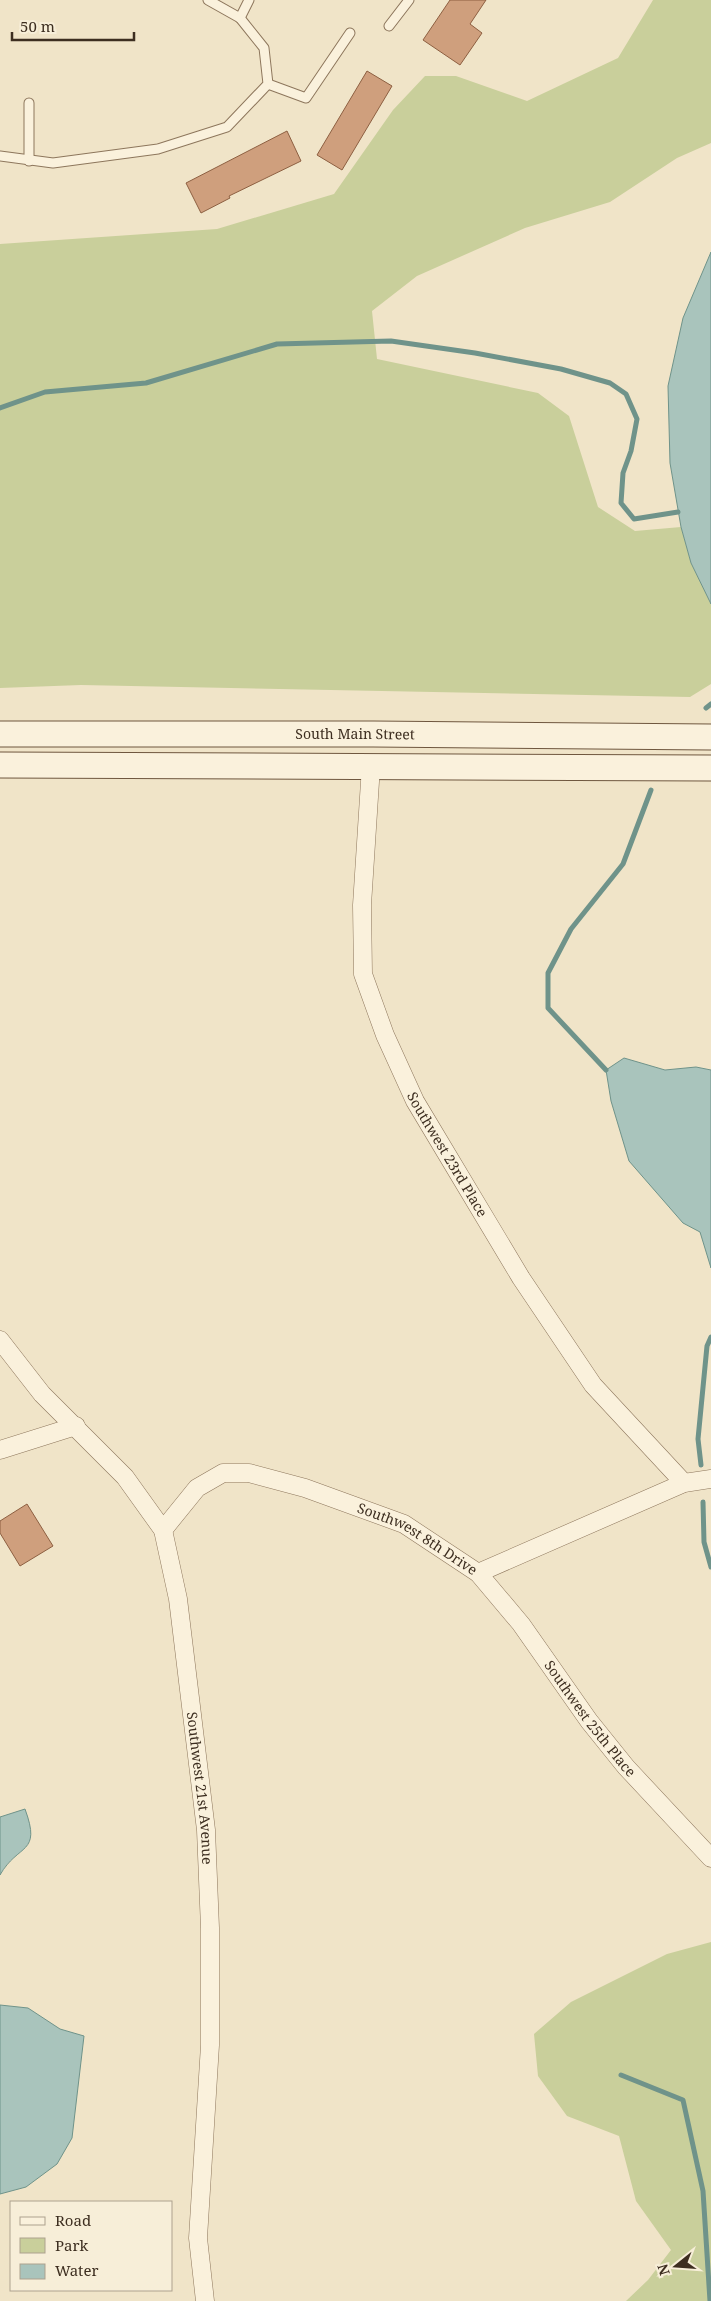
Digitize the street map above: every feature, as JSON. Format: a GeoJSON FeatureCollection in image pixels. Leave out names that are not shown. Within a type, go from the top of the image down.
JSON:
{"type":"FeatureCollection","features":[{"type":"Feature","properties":{"kind":"main road","name":"South Main Street"},"geometry":{"type":"LineString","coordinates":[[0,734],[373,734],[711,737]]}},
{"type":"Feature","properties":{"kind":"main road"},"geometry":{"type":"LineString","coordinates":[[371,766],[373,734]]}},
{"type":"Feature","properties":{"kind":"main road"},"geometry":{"type":"LineString","coordinates":[[0,765],[711,768]]}},
{"type":"Feature","properties":{"kind":"street","name":"Southwest 23rd Place"},"geometry":{"type":"LineString","coordinates":[[371,766],[362,905],[363,974],[385,1035],[415,1101],[538,1303],[593,1385],[684,1483]]}},
{"type":"Feature","properties":{"kind":"street","name":"Southwest 21st Avenue"},"geometry":{"type":"LineString","coordinates":[[0,1340],[42,1394],[125,1477],[163,1530],[178,1599],[206,1830],[210,1928],[210,2045],[198,2238],[205,2301]]}},
{"type":"Feature","properties":{"kind":"street"},"geometry":{"type":"LineString","coordinates":[[0,1450],[76,1426]]}},
{"type":"Feature","properties":{"kind":"street","name":"Southwest 8th Drive"},"geometry":{"type":"LineString","coordinates":[[163,1530],[197,1488],[223,1473],[248,1473],[305,1488],[404,1524],[478,1573],[684,1483],[711,1479]]}},
{"type":"Feature","properties":{"kind":"street","name":"Southwest 25th Place"},"geometry":{"type":"LineString","coordinates":[[478,1573],[521,1624],[589,1721],[626,1767],[711,1858]]}},
{"type":"Feature","properties":{"kind":"lane"},"geometry":{"type":"LineString","coordinates":[[0,156],[53,163],[158,149],[227,127],[268,84],[264,48],[240,18],[208,0]]}},
{"type":"Feature","properties":{"kind":"lane"},"geometry":{"type":"LineString","coordinates":[[240,18],[249,0]]}},
{"type":"Feature","properties":{"kind":"lane"},"geometry":{"type":"LineString","coordinates":[[389,26],[409,0]]}},
{"type":"Feature","properties":{"kind":"lane"},"geometry":{"type":"LineString","coordinates":[[268,84],[306,98],[350,33]]}},
{"type":"Feature","properties":{"kind":"lane"},"geometry":{"type":"LineString","coordinates":[[29,103],[29,161]]}},
{"type":"Feature","properties":{"kind":"green space"},"geometry":{"type":"Polygon","coordinates":[[[653,0],[711,0],[711,143],[677,158],[610,202],[525,228],[417,276],[372,311],[377,359],[538,393],[569,416],[598,507],[635,531],[681,527],[691,563],[711,604],[711,684],[690,697],[81,685],[0,688],[0,244],[217,229],[334,194],[393,110],[425,76],[456,76],[527,101],[618,58],[653,0]]]}},
{"type":"Feature","properties":{"kind":"green space"},"geometry":{"type":"Polygon","coordinates":[[[711,1942],[711,2301],[626,2301],[648,2280],[671,2250],[636,2201],[619,2136],[567,2116],[538,2076],[534,2034],[571,2002],[667,1954],[711,1942]]]}},
{"type":"Feature","properties":{"kind":"water"},"geometry":{"type":"Polygon","coordinates":[[[711,252],[711,604],[691,563],[681,527],[670,463],[668,386],[683,318],[711,252]]]}},
{"type":"Feature","properties":{"kind":"water"},"geometry":{"type":"Polygon","coordinates":[[[624,1058],[665,1070],[696,1067],[711,1070],[711,1268],[700,1232],[683,1223],[629,1161],[611,1101],[606,1070],[624,1058]]]}},
{"type":"Feature","properties":{"kind":"water"},"geometry":{"type":"Polygon","coordinates":[[[25,1809],[30,1824],[31,1834],[29,1842],[0,1875],[0,1817],[25,1809]]]}},
{"type":"Feature","properties":{"kind":"water"},"geometry":{"type":"Polygon","coordinates":[[[0,2005],[28,2008],[60,2029],[84,2036],[72,2138],[57,2164],[26,2187],[0,2194],[0,2005]]]}},
{"type":"Feature","properties":{"kind":"building"},"geometry":{"type":"Polygon","coordinates":[[[450,0],[486,0],[470,24],[482,33],[460,65],[423,40],[450,0]]]}},
{"type":"Feature","properties":{"kind":"building"},"geometry":{"type":"Polygon","coordinates":[[[367,71],[392,86],[342,170],[317,155],[367,71]]]}},
{"type":"Feature","properties":{"kind":"building"},"geometry":{"type":"Polygon","coordinates":[[[287,131],[301,161],[229,196],[230,198],[201,213],[186,183],[287,131]]]}},
{"type":"Feature","properties":{"kind":"building"},"geometry":{"type":"Polygon","coordinates":[[[27,1504],[53,1546],[20,1566],[0,1533],[0,1521],[27,1504]]]}},
{"type":"Feature","properties":{"kind":"waterway"},"geometry":{"type":"LineString","coordinates":[[0,408],[45,392],[146,383],[277,344],[391,341],[475,353],[561,369],[610,383],[626,394],[637,419],[631,451],[623,473],[621,503],[634,519],[678,512]]}},
{"type":"Feature","properties":{"kind":"waterway"},"geometry":{"type":"LineString","coordinates":[[706,708],[711,704]]}},
{"type":"Feature","properties":{"kind":"waterway"},"geometry":{"type":"LineString","coordinates":[[606,1070],[548,1008],[548,973],[571,929],[623,864],[651,790]]}},
{"type":"Feature","properties":{"kind":"waterway"},"geometry":{"type":"LineString","coordinates":[[701,1465],[698,1439],[707,1346],[711,1337]]}},
{"type":"Feature","properties":{"kind":"waterway"},"geometry":{"type":"LineString","coordinates":[[703,1502],[704,1542],[711,1567]]}},
{"type":"Feature","properties":{"kind":"waterway"},"geometry":{"type":"LineString","coordinates":[[621,2075],[683,2100],[703,2191],[710,2301]]}}]}
